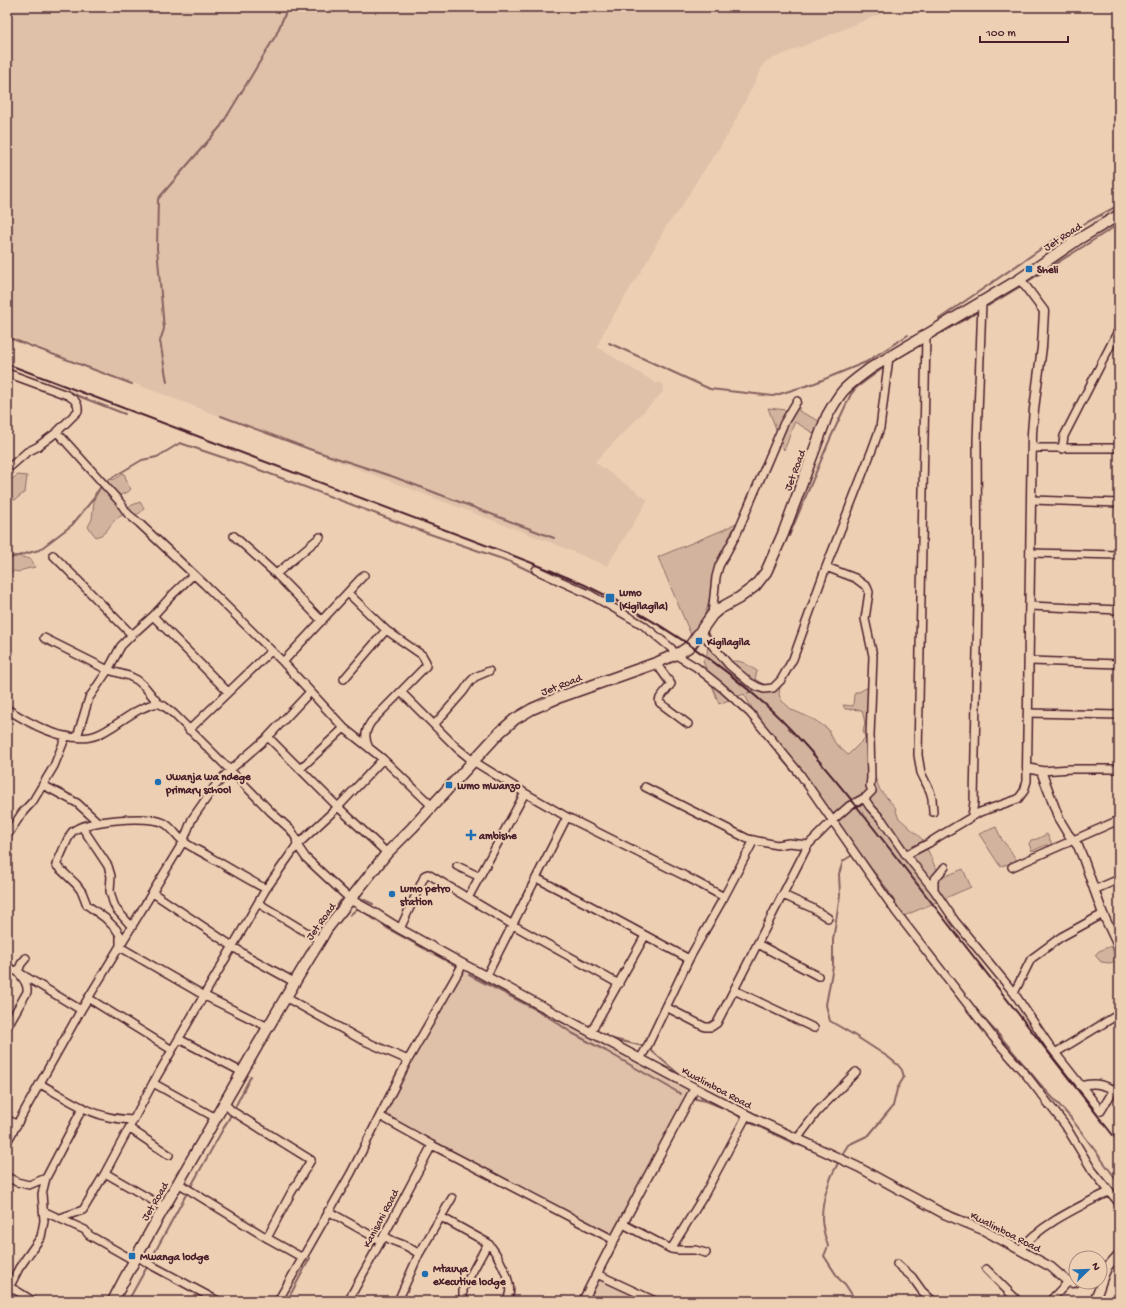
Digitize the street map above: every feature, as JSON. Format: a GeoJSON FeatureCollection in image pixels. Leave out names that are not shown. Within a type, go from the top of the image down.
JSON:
{"type":"FeatureCollection","features":[{"type":"Feature","properties":{"kind":"main road","name":"Jet Road"},"geometry":{"type":"LineString","coordinates":[[113,1301],[135,1257],[320,939],[387,853],[412,828],[500,732],[515,719],[532,709],[560,697],[676,655],[690,646],[712,615],[755,586],[766,572],[783,534],[834,403],[851,383],[871,368],[982,302],[1119,215]]}},
{"type":"Feature","properties":{"kind":"street"},"geometry":{"type":"LineString","coordinates":[[906,855],[929,843],[972,816],[1018,799],[1024,791],[1027,782],[1032,448],[1034,409],[1042,347],[1044,311],[1020,278]]}},
{"type":"Feature","properties":{"kind":"street"},"geometry":{"type":"LineString","coordinates":[[972,816],[974,802],[978,601],[977,440],[982,302]]}},
{"type":"Feature","properties":{"kind":"street"},"geometry":{"type":"LineString","coordinates":[[1062,449],[1064,436],[1119,329]]}},
{"type":"Feature","properties":{"kind":"street"},"geometry":{"type":"LineString","coordinates":[[926,334],[918,755],[921,773],[932,798],[933,812]]}},
{"type":"Feature","properties":{"kind":"street"},"geometry":{"type":"LineString","coordinates":[[700,632],[729,665],[749,682],[764,689],[773,688],[781,680],[793,659],[826,567],[870,458],[880,428],[889,358]]}},
{"type":"Feature","properties":{"kind":"street"},"geometry":{"type":"LineString","coordinates":[[7,373],[67,395],[77,403],[79,408],[78,411],[57,432],[37,447],[27,452],[11,466]]}},
{"type":"Feature","properties":{"kind":"street"},"geometry":{"type":"LineString","coordinates":[[712,615],[716,576],[719,566],[738,533],[784,423],[797,401]]}},
{"type":"Feature","properties":{"kind":"street"},"geometry":{"type":"LineString","coordinates":[[57,432],[119,501],[128,514],[204,584],[283,662],[344,728],[382,759],[432,806]]}},
{"type":"Feature","properties":{"kind":"street"},"geometry":{"type":"LineString","coordinates":[[1032,448],[1119,448]]}},
{"type":"Feature","properties":{"kind":"street"},"geometry":{"type":"LineString","coordinates":[[1032,500],[1119,503]]}},
{"type":"Feature","properties":{"kind":"street"},"geometry":{"type":"LineString","coordinates":[[234,536],[276,574],[322,621]]}},
{"type":"Feature","properties":{"kind":"street"},"geometry":{"type":"LineString","coordinates":[[276,574],[320,537]]}},
{"type":"Feature","properties":{"kind":"street"},"geometry":{"type":"LineString","coordinates":[[1030,554],[1119,555]]}},
{"type":"Feature","properties":{"kind":"street"},"geometry":{"type":"LineString","coordinates":[[53,555],[132,635]]}},
{"type":"Feature","properties":{"kind":"street"},"geometry":{"type":"LineString","coordinates":[[666,1008],[705,1027],[711,1027],[717,1023],[808,845],[849,806],[864,798],[872,791],[870,786],[870,728],[873,656],[865,619],[869,592],[867,587],[859,581],[826,567]]}},
{"type":"Feature","properties":{"kind":"street"},"geometry":{"type":"LineString","coordinates":[[536,570],[591,595],[643,625],[671,648],[676,655],[696,667],[750,713],[800,774],[896,912],[993,1037],[1027,1076],[1065,1125],[1092,1170],[1119,1203]]}},
{"type":"Feature","properties":{"kind":"street"},"geometry":{"type":"LineString","coordinates":[[77,737],[89,698],[108,670],[121,646],[193,575]]}},
{"type":"Feature","properties":{"kind":"street"},"geometry":{"type":"LineString","coordinates":[[283,662],[364,575]]}},
{"type":"Feature","properties":{"kind":"street"},"geometry":{"type":"LineString","coordinates":[[348,593],[386,630],[422,655],[426,662],[426,666],[368,726],[366,741],[369,748]]}},
{"type":"Feature","properties":{"kind":"street"},"geometry":{"type":"LineString","coordinates":[[1030,606],[1119,610]]}},
{"type":"Feature","properties":{"kind":"street"},"geometry":{"type":"LineString","coordinates":[[153,616],[228,692]]}},
{"type":"Feature","properties":{"kind":"street"},"geometry":{"type":"LineString","coordinates":[[344,679],[386,630]]}},
{"type":"Feature","properties":{"kind":"street"},"geometry":{"type":"LineString","coordinates":[[44,638],[108,670],[130,676],[137,680],[158,703],[164,706],[291,830],[296,838],[297,845],[306,858],[351,900]]}},
{"type":"Feature","properties":{"kind":"street"},"geometry":{"type":"LineString","coordinates":[[189,730],[271,651]]}},
{"type":"Feature","properties":{"kind":"street"},"geometry":{"type":"LineString","coordinates":[[1030,661],[1119,664]]}},
{"type":"Feature","properties":{"kind":"street"},"geometry":{"type":"LineString","coordinates":[[656,663],[671,684],[660,698],[660,703],[688,724]]}},
{"type":"Feature","properties":{"kind":"street"},"geometry":{"type":"LineString","coordinates":[[434,725],[475,677],[489,671]]}},
{"type":"Feature","properties":{"kind":"street"},"geometry":{"type":"LineString","coordinates":[[7,1142],[88,998],[183,842],[192,819],[201,805],[215,786],[230,770],[268,737],[310,692]]}},
{"type":"Feature","properties":{"kind":"street"},"geometry":{"type":"LineString","coordinates":[[400,692],[457,748],[473,761],[567,817],[724,897]]}},
{"type":"Feature","properties":{"kind":"street"},"geometry":{"type":"LineString","coordinates":[[7,709],[34,726],[50,732],[66,736],[90,737],[102,733],[147,705],[158,703]]}},
{"type":"Feature","properties":{"kind":"street"},"geometry":{"type":"LineString","coordinates":[[1028,713],[1119,716]]}},
{"type":"Feature","properties":{"kind":"street"},"geometry":{"type":"LineString","coordinates":[[300,769],[344,728]]}},
{"type":"Feature","properties":{"kind":"street"},"geometry":{"type":"LineString","coordinates":[[7,836],[43,785],[54,766],[66,736]]}},
{"type":"Feature","properties":{"kind":"street"},"geometry":{"type":"LineString","coordinates":[[268,737],[338,807],[387,853]]}},
{"type":"Feature","properties":{"kind":"street"},"geometry":{"type":"LineString","coordinates":[[60,1218],[83,1210],[105,1173],[153,1083],[266,889],[297,845],[338,807],[382,759]]}},
{"type":"Feature","properties":{"kind":"street"},"geometry":{"type":"LineString","coordinates":[[1027,768],[1041,771],[1071,769],[1119,769]]}},
{"type":"Feature","properties":{"kind":"street"},"geometry":{"type":"LineString","coordinates":[[1041,771],[1063,827],[1078,846],[1103,914],[1117,935],[1119,948]]}},
{"type":"Feature","properties":{"kind":"street"},"geometry":{"type":"LineString","coordinates":[[43,785],[77,803],[98,822]]}},
{"type":"Feature","properties":{"kind":"street"},"geometry":{"type":"LineString","coordinates":[[645,787],[748,839],[777,845],[789,843],[808,845]]}},
{"type":"Feature","properties":{"kind":"street"},"geometry":{"type":"LineString","coordinates":[[468,898],[526,793]]}},
{"type":"Feature","properties":{"kind":"street"},"geometry":{"type":"LineString","coordinates":[[864,798],[934,890],[955,921],[1014,993],[1055,1053],[1080,1086],[1100,1111],[1117,1088],[1090,1083],[1080,1086]]}},
{"type":"Feature","properties":{"kind":"street"},"geometry":{"type":"LineString","coordinates":[[486,977],[567,817]]}},
{"type":"Feature","properties":{"kind":"street"},"geometry":{"type":"LineString","coordinates":[[120,947],[120,935],[116,929],[105,918],[87,905],[82,892],[76,884],[56,865],[73,831],[82,827],[98,822],[144,819],[165,823],[183,842],[266,889]]}},
{"type":"Feature","properties":{"kind":"street"},"geometry":{"type":"LineString","coordinates":[[1012,867],[1119,820]]}},
{"type":"Feature","properties":{"kind":"street"},"geometry":{"type":"LineString","coordinates":[[82,827],[108,866],[111,876],[110,891],[116,910],[132,927]]}},
{"type":"Feature","properties":{"kind":"street"},"geometry":{"type":"LineString","coordinates":[[640,1059],[666,1008],[688,959],[724,897],[754,840]]}},
{"type":"Feature","properties":{"kind":"street"},"geometry":{"type":"LineString","coordinates":[[457,866],[480,877]]}},
{"type":"Feature","properties":{"kind":"street"},"geometry":{"type":"LineString","coordinates":[[934,890],[934,880],[945,868]]}},
{"type":"Feature","properties":{"kind":"street"},"geometry":{"type":"LineString","coordinates":[[400,929],[426,874],[428,874],[513,925],[619,984]]}},
{"type":"Feature","properties":{"kind":"street"},"geometry":{"type":"LineString","coordinates":[[536,878],[688,959]]}},
{"type":"Feature","properties":{"kind":"street"},"geometry":{"type":"LineString","coordinates":[[1094,890],[1119,879]]}},
{"type":"Feature","properties":{"kind":"street"},"geometry":{"type":"LineString","coordinates":[[152,893],[233,948],[294,982]]}},
{"type":"Feature","properties":{"kind":"street"},"geometry":{"type":"LineString","coordinates":[[783,895],[812,908],[828,918]]}},
{"type":"Feature","properties":{"kind":"street","name":"Kwalimboa Road"},"geometry":{"type":"LineString","coordinates":[[351,900],[486,977],[640,1059],[747,1115],[858,1167],[944,1214],[983,1230],[1051,1267],[1068,1279]]}},
{"type":"Feature","properties":{"kind":"street"},"geometry":{"type":"LineString","coordinates":[[258,903],[320,939]]}},
{"type":"Feature","properties":{"kind":"street"},"geometry":{"type":"LineString","coordinates":[[1014,993],[1031,959],[1061,937],[1103,914]]}},
{"type":"Feature","properties":{"kind":"street"},"geometry":{"type":"LineString","coordinates":[[591,1032],[645,936]]}},
{"type":"Feature","properties":{"kind":"street"},"geometry":{"type":"LineString","coordinates":[[758,944],[818,976]]}},
{"type":"Feature","properties":{"kind":"street"},"geometry":{"type":"LineString","coordinates":[[120,947],[204,996],[268,1027]]}},
{"type":"Feature","properties":{"kind":"street"},"geometry":{"type":"LineString","coordinates":[[18,972],[21,964],[26,958]]}},
{"type":"Feature","properties":{"kind":"street"},"geometry":{"type":"LineString","coordinates":[[278,1301],[380,1116],[408,1060],[463,964]]}},
{"type":"Feature","properties":{"kind":"street"},"geometry":{"type":"LineString","coordinates":[[7,967],[18,972],[81,1010]]}},
{"type":"Feature","properties":{"kind":"street"},"geometry":{"type":"LineString","coordinates":[[7,1027],[28,988],[18,972]]}},
{"type":"Feature","properties":{"kind":"street"},"geometry":{"type":"LineString","coordinates":[[734,990],[814,1028]]}},
{"type":"Feature","properties":{"kind":"street"},"geometry":{"type":"LineString","coordinates":[[285,997],[360,1039],[408,1060]]}},
{"type":"Feature","properties":{"kind":"street"},"geometry":{"type":"LineString","coordinates":[[88,998],[172,1050]]}},
{"type":"Feature","properties":{"kind":"street"},"geometry":{"type":"LineString","coordinates":[[1055,1053],[1119,1014]]}},
{"type":"Feature","properties":{"kind":"street"},"geometry":{"type":"LineString","coordinates":[[179,1039],[242,1072]]}},
{"type":"Feature","properties":{"kind":"street"},"geometry":{"type":"LineString","coordinates":[[798,1139],[817,1112],[856,1072]]}},
{"type":"Feature","properties":{"kind":"street"},"geometry":{"type":"LineString","coordinates":[[153,1083],[216,1118]]}},
{"type":"Feature","properties":{"kind":"street"},"geometry":{"type":"LineString","coordinates":[[40,1084],[82,1107],[108,1117],[133,1120]]}},
{"type":"Feature","properties":{"kind":"street"},"geometry":{"type":"LineString","coordinates":[[583,1301],[695,1088]]}},
{"type":"Feature","properties":{"kind":"street"},"geometry":{"type":"LineString","coordinates":[[224,1104],[232,1112],[311,1160],[291,1193],[267,1238]]}},
{"type":"Feature","properties":{"kind":"street"},"geometry":{"type":"LineString","coordinates":[[32,1301],[17,1291],[8,1288],[19,1268],[41,1237],[44,1221],[42,1194],[46,1178],[82,1107]]}},
{"type":"Feature","properties":{"kind":"street"},"geometry":{"type":"LineString","coordinates":[[671,1249],[703,1197],[747,1115]]}},
{"type":"Feature","properties":{"kind":"street"},"geometry":{"type":"LineString","coordinates":[[380,1116],[432,1145],[614,1240]]}},
{"type":"Feature","properties":{"kind":"street"},"geometry":{"type":"LineString","coordinates":[[7,1119],[16,1126]]}},
{"type":"Feature","properties":{"kind":"street"},"geometry":{"type":"LineString","coordinates":[[129,1128],[169,1155]]}},
{"type":"Feature","properties":{"kind":"street","name":"Kanisani Road"},"geometry":{"type":"LineString","coordinates":[[348,1301],[382,1241],[432,1145]]}},
{"type":"Feature","properties":{"kind":"street"},"geometry":{"type":"LineString","coordinates":[[105,1173],[164,1207]]}},
{"type":"Feature","properties":{"kind":"street"},"geometry":{"type":"LineString","coordinates":[[7,1177],[17,1182],[29,1185],[42,1194]]}},
{"type":"Feature","properties":{"kind":"street"},"geometry":{"type":"LineString","coordinates":[[29,1185],[46,1178]]}},
{"type":"Feature","properties":{"kind":"street"},"geometry":{"type":"LineString","coordinates":[[178,1183],[267,1238],[303,1258]]}},
{"type":"Feature","properties":{"kind":"street"},"geometry":{"type":"LineString","coordinates":[[1020,1250],[1026,1242],[1046,1225],[1110,1191]]}},
{"type":"Feature","properties":{"kind":"street"},"geometry":{"type":"LineString","coordinates":[[398,1301],[420,1254],[452,1198]]}},
{"type":"Feature","properties":{"kind":"street"},"geometry":{"type":"LineString","coordinates":[[43,1211],[85,1230],[89,1235],[149,1264],[218,1301]]}},
{"type":"Feature","properties":{"kind":"street"},"geometry":{"type":"LineString","coordinates":[[328,1211],[382,1241],[385,1237],[387,1237],[420,1254]]}},
{"type":"Feature","properties":{"kind":"street"},"geometry":{"type":"LineString","coordinates":[[441,1217],[488,1243],[494,1249],[508,1280],[510,1294],[506,1301]]}},
{"type":"Feature","properties":{"kind":"street"},"geometry":{"type":"LineString","coordinates":[[623,1224],[671,1249],[695,1250],[706,1253]]}},
{"type":"Feature","properties":{"kind":"street"},"geometry":{"type":"LineString","coordinates":[[465,1301],[462,1296],[463,1289],[488,1243]]}},
{"type":"Feature","properties":{"kind":"street"},"geometry":{"type":"LineString","coordinates":[[1108,1266],[1119,1254]]}},
{"type":"Feature","properties":{"kind":"street"},"geometry":{"type":"LineString","coordinates":[[897,1264],[912,1277],[922,1291],[933,1301]]}},
{"type":"Feature","properties":{"kind":"street"},"geometry":{"type":"LineString","coordinates":[[986,1269],[1018,1301]]}},
{"type":"Feature","properties":{"kind":"street"},"geometry":{"type":"LineString","coordinates":[[597,1274],[655,1301]]}},
{"type":"Feature","properties":{"kind":"street"},"geometry":{"type":"LineString","coordinates":[[1050,1301],[1068,1285]]}},
{"type":"Feature","properties":{"kind":"street"},"geometry":{"type":"LineString","coordinates":[[1094,1301],[1099,1290]]}},
{"type":"Feature","properties":{"kind":"shaded area"},"geometry":{"type":"Polygon","coordinates":[[[7,7],[897,7],[765,62],[728,135],[698,179],[682,206],[665,228],[648,260],[605,329],[597,347],[656,383],[659,382],[663,384],[663,392],[595,462],[648,500],[607,566],[552,543],[7,335],[7,7]]]}},
{"type":"Feature","properties":{"kind":"shaded area"},"geometry":{"type":"Polygon","coordinates":[[[799,406],[799,411],[821,422],[815,434],[795,422],[784,450],[768,408],[787,410],[799,406]]]}},
{"type":"Feature","properties":{"kind":"shaded area"},"geometry":{"type":"Polygon","coordinates":[[[124,473],[131,489],[128,492],[118,496],[125,508],[140,502],[144,508],[138,514],[119,517],[104,533],[96,537],[88,527],[92,519],[95,493],[107,480],[115,479],[124,473]]]}},
{"type":"Feature","properties":{"kind":"shaded area"},"geometry":{"type":"Polygon","coordinates":[[[18,475],[27,476],[25,492],[15,500],[7,498],[7,482],[18,475]]]}},
{"type":"Feature","properties":{"kind":"shaded area"},"geometry":{"type":"Polygon","coordinates":[[[736,523],[724,548],[712,586],[707,609],[702,621],[691,635],[658,557],[723,530],[736,523]]]}},
{"type":"Feature","properties":{"kind":"shaded area"},"geometry":{"type":"Polygon","coordinates":[[[12,555],[31,559],[35,567],[19,572],[14,571],[7,575],[7,556],[12,555]]]}},
{"type":"Feature","properties":{"kind":"shaded area"},"geometry":{"type":"Polygon","coordinates":[[[713,644],[724,652],[730,662],[741,662],[757,671],[755,679],[764,685],[747,693],[777,686],[780,687],[779,694],[781,700],[792,710],[813,719],[828,729],[835,743],[848,755],[865,738],[863,731],[865,723],[862,710],[845,709],[843,705],[853,706],[855,692],[859,692],[868,687],[874,775],[880,790],[895,807],[898,817],[924,841],[935,867],[946,876],[963,869],[971,887],[897,919],[806,788],[781,759],[744,694],[719,704],[703,661],[707,654],[708,646],[713,644]]]}},
{"type":"Feature","properties":{"kind":"shaded area"},"geometry":{"type":"Polygon","coordinates":[[[996,827],[1002,840],[1017,861],[1015,863],[1000,866],[979,834],[996,827]]]}},
{"type":"Feature","properties":{"kind":"shaded area"},"geometry":{"type":"Polygon","coordinates":[[[1047,834],[1053,846],[1046,845],[1032,851],[1029,844],[1031,840],[1047,834]]]}},
{"type":"Feature","properties":{"kind":"shaded area"},"geometry":{"type":"Polygon","coordinates":[[[1111,946],[1117,960],[1110,963],[1101,962],[1095,955],[1099,951],[1111,946]]]}},
{"type":"Feature","properties":{"kind":"shaded area"},"geometry":{"type":"Polygon","coordinates":[[[464,968],[689,1090],[612,1235],[384,1115],[464,968]]]}},
{"type":"Feature","properties":{"kind":"shaded area"},"geometry":{"type":"Polygon","coordinates":[[[598,1276],[645,1301],[588,1301],[598,1276]]]}},
{"type":"Feature","properties":{"kind":"waterway"},"geometry":{"type":"LineString","coordinates":[[167,382],[160,341],[164,329],[157,248],[158,199],[221,126],[276,35],[288,7]]}},
{"type":"Feature","properties":{"kind":"waterway"},"geometry":{"type":"LineString","coordinates":[[939,319],[1051,242],[1119,205]]}},
{"type":"Feature","properties":{"kind":"waterway"},"geometry":{"type":"LineString","coordinates":[[1025,283],[1119,224]]}},
{"type":"Feature","properties":{"kind":"waterway"},"geometry":{"type":"LineString","coordinates":[[988,306],[1021,286]]}},
{"type":"Feature","properties":{"kind":"waterway"},"geometry":{"type":"LineString","coordinates":[[928,340],[980,311]]}},
{"type":"Feature","properties":{"kind":"waterway"},"geometry":{"type":"LineString","coordinates":[[609,343],[710,389],[773,396],[815,383],[866,362],[908,335]]}},
{"type":"Feature","properties":{"kind":"waterway"},"geometry":{"type":"LineString","coordinates":[[7,337],[132,384]]}},
{"type":"Feature","properties":{"kind":"waterway"},"geometry":{"type":"LineString","coordinates":[[890,363],[922,344]]}},
{"type":"Feature","properties":{"kind":"waterway"},"geometry":{"type":"LineString","coordinates":[[789,536],[830,439],[851,394],[856,388],[883,368]]}},
{"type":"Feature","properties":{"kind":"waterway"},"geometry":{"type":"LineString","coordinates":[[68,392],[125,414]]}},
{"type":"Feature","properties":{"kind":"waterway"},"geometry":{"type":"LineString","coordinates":[[221,416],[312,450],[394,477],[554,538]]}},
{"type":"Feature","properties":{"kind":"waterway"},"geometry":{"type":"LineString","coordinates":[[7,559],[39,550],[72,525],[94,498],[103,483],[142,460],[157,457],[180,443],[257,469],[427,533],[511,562],[536,574]]}},
{"type":"Feature","properties":{"kind":"waterway"},"geometry":{"type":"LineString","coordinates":[[841,1156],[848,1145],[869,1135],[893,1106],[897,1089],[904,1077],[902,1070],[888,1057],[830,1021],[826,1005],[833,966],[833,940],[840,895],[839,874],[843,861],[854,854]]}},
{"type":"Feature","properties":{"kind":"waterway"},"geometry":{"type":"LineString","coordinates":[[865,861],[886,888],[901,913]]}},
{"type":"Feature","properties":{"kind":"waterway"},"geometry":{"type":"LineString","coordinates":[[341,887],[351,893]]}},
{"type":"Feature","properties":{"kind":"waterway"},"geometry":{"type":"LineString","coordinates":[[356,896],[373,904]]}},
{"type":"Feature","properties":{"kind":"waterway"},"geometry":{"type":"LineString","coordinates":[[326,922],[341,900]]}},
{"type":"Feature","properties":{"kind":"waterway"},"geometry":{"type":"LineString","coordinates":[[350,915],[358,908],[387,928],[458,967]]}},
{"type":"Feature","properties":{"kind":"waterway"},"geometry":{"type":"LineString","coordinates":[[469,975],[533,1008],[572,1033],[681,1094]]}},
{"type":"Feature","properties":{"kind":"waterway"},"geometry":{"type":"LineString","coordinates":[[982,1017],[1071,1118],[1119,1183]]}},
{"type":"Feature","properties":{"kind":"waterway"},"geometry":{"type":"LineString","coordinates":[[609,1038],[647,1047],[681,1076]]}},
{"type":"Feature","properties":{"kind":"waterway"},"geometry":{"type":"LineString","coordinates":[[234,1109],[251,1076]]}},
{"type":"Feature","properties":{"kind":"waterway"},"geometry":{"type":"LineString","coordinates":[[691,1102],[696,1099],[706,1101],[733,1112],[744,1120],[795,1144],[809,1148]]}},
{"type":"Feature","properties":{"kind":"waterway"},"geometry":{"type":"LineString","coordinates":[[190,1188],[232,1113]]}},
{"type":"Feature","properties":{"kind":"waterway"},"geometry":{"type":"LineString","coordinates":[[819,1153],[838,1163],[829,1183],[823,1204],[822,1218],[828,1246],[824,1256],[856,1301]]}},
{"type":"Feature","properties":{"kind":"waterway"},"geometry":{"type":"LineString","coordinates":[[150,1261],[188,1191]]}},
{"type":"Feature","properties":{"kind":"waterway"},"geometry":{"type":"LineString","coordinates":[[937,1206],[979,1223]]}},
{"type":"Feature","properties":{"kind":"waterway"},"geometry":{"type":"LineString","coordinates":[[287,1301],[310,1258]]}},
{"type":"Feature","properties":{"kind":"waterway"},"geometry":{"type":"LineString","coordinates":[[128,1301],[148,1265]]}},
{"type":"Feature","properties":{"kind":"railway"},"geometry":{"type":"LineString","coordinates":[[7,364],[566,577],[610,597],[658,625],[705,656],[727,672],[769,708],[792,730],[823,766],[854,803],[1119,1143]]}},
{"type":"Feature","properties":{"kind":"place","name":"Sheli"},"geometry":{"type":"Point","coordinates":[1029,269]}},
{"type":"Feature","properties":{"kind":"place","name":"Lumo (Kigilagila)"},"geometry":{"type":"Point","coordinates":[610,598]}},
{"type":"Feature","properties":{"kind":"place","name":"Kigilagila"},"geometry":{"type":"Point","coordinates":[699,641]}},
{"type":"Feature","properties":{"kind":"place","name":"Uwanja wa ndege primary school"},"geometry":{"type":"Point","coordinates":[158,782]}},
{"type":"Feature","properties":{"kind":"place","name":"Lumo mwanzo"},"geometry":{"type":"Point","coordinates":[449,785]}},
{"type":"Feature","properties":{"kind":"place","name":"ambishe"},"geometry":{"type":"Point","coordinates":[471,835]}},
{"type":"Feature","properties":{"kind":"place","name":"Lumo petro station"},"geometry":{"type":"Point","coordinates":[392,894]}},
{"type":"Feature","properties":{"kind":"place","name":"Mwanga lodge"},"geometry":{"type":"Point","coordinates":[132,1256]}},
{"type":"Feature","properties":{"kind":"place","name":"Mtauya executive lodge"},"geometry":{"type":"Point","coordinates":[425,1274]}}]}
